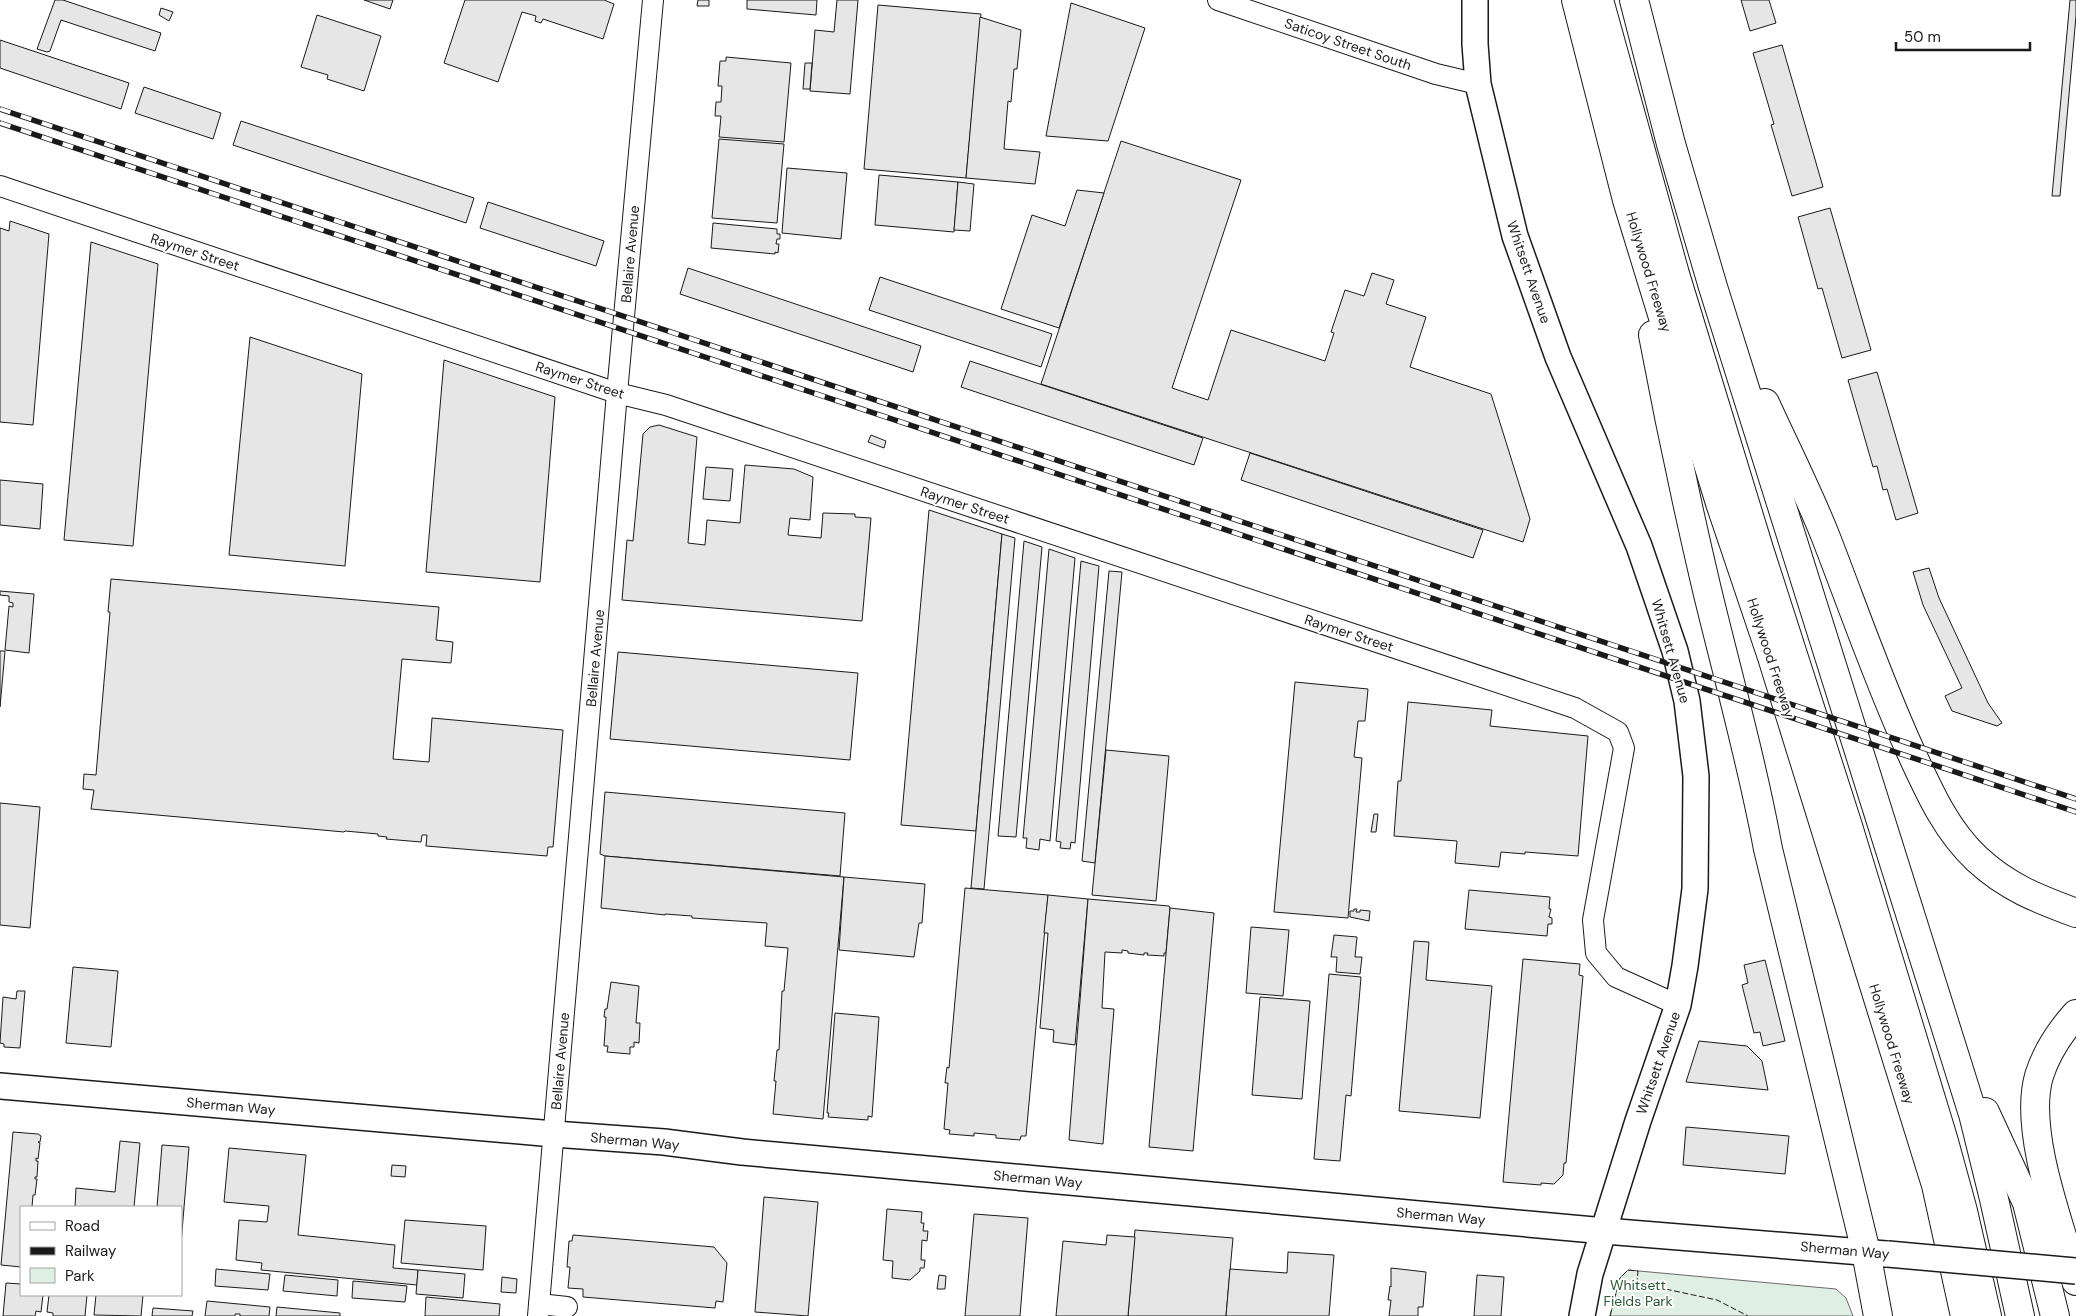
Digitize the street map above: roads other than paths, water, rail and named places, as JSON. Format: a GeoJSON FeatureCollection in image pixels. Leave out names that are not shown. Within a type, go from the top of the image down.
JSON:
{"type":"FeatureCollection","features":[{"type":"Feature","properties":{"kind":"highway","name":"Hollywood Freeway"},"geometry":{"type":"LineString","coordinates":[[1576,0],[1627,200],[1720,503],[1772,658],[1936,1185],[1965,1316]]}},
{"type":"Feature","properties":{"kind":"highway"},"geometry":{"type":"LineString","coordinates":[[1599,0],[1675,274],[1759,549],[1848,826],[1943,1138],[1988,1316]]}},
{"type":"Feature","properties":{"kind":"highway"},"geometry":{"type":"LineString","coordinates":[[1616,0],[1681,243],[1974,1188],[2001,1316]]}},
{"type":"Feature","properties":{"kind":"highway"},"geometry":{"type":"LineString","coordinates":[[1634,0],[1670,144],[1713,287],[1972,1114],[2020,1316]]}},
{"type":"Feature","properties":{"kind":"highway"},"geometry":{"type":"LineString","coordinates":[[1627,200],[1675,447],[1759,801],[1770,858],[1877,1253],[1878,1316]]}},
{"type":"Feature","properties":{"kind":"highway"},"geometry":{"type":"LineString","coordinates":[[1713,287],[1824,533],[1892,710],[1929,792],[1945,822],[1976,858],[2008,884],[2032,897],[2076,913]]}},
{"type":"Feature","properties":{"kind":"highway"},"geometry":{"type":"LineString","coordinates":[[2076,1014],[2054,1043],[2045,1060],[2039,1077],[2034,1104],[2040,1154],[2076,1281]]}},
{"type":"Feature","properties":{"kind":"highway"},"geometry":{"type":"LineString","coordinates":[[1947,1032],[2027,1203],[2055,1316]]}},
{"type":"Feature","properties":{"kind":"main road","name":"Whitsett Avenue"},"geometry":{"type":"LineString","coordinates":[[1475,0],[1475,44],[1478,84],[1515,236],[1558,357],[1639,546],[1675,651],[1687,701],[1696,776],[1694,889],[1686,966],[1678,1005],[1638,1121],[1590,1274],[1582,1316]]}},
{"type":"Feature","properties":{"kind":"main road","name":"Sherman Way"},"geometry":{"type":"LineString","coordinates":[[0,1086],[664,1142],[742,1152],[1605,1231],[2076,1271]]}},
{"type":"Feature","properties":{"kind":"street","name":"Bellaire Avenue"},"geometry":{"type":"LineString","coordinates":[[539,1310],[617,393],[653,0]]}},
{"type":"Feature","properties":{"kind":"street","name":"Saticoy Street South"},"geometry":{"type":"LineString","coordinates":[[1218,0],[1436,74],[1478,84]]}},
{"type":"Feature","properties":{"kind":"street","name":"Raymer Street"},"geometry":{"type":"LineString","coordinates":[[0,186],[617,393],[666,405],[1576,708],[1618,732],[1624,748],[1594,920],[1596,953],[1616,976],[1678,1005]]}},
{"type":"Feature","properties":{"kind":"street"},"geometry":{"type":"LineString","coordinates":[[539,1310],[567,1306]]}},
{"type":"Feature","properties":{"kind":"railway"},"geometry":{"type":"LineString","coordinates":[[0,109],[2076,799]]}},
{"type":"Feature","properties":{"kind":"railway"},"geometry":{"type":"LineString","coordinates":[[0,123],[2076,812]]}},
{"type":"Feature","properties":{"kind":"park label","name":"Whitsett Fields Park"},"geometry":{"type":"Point","coordinates":[1638,1294]}}]}
